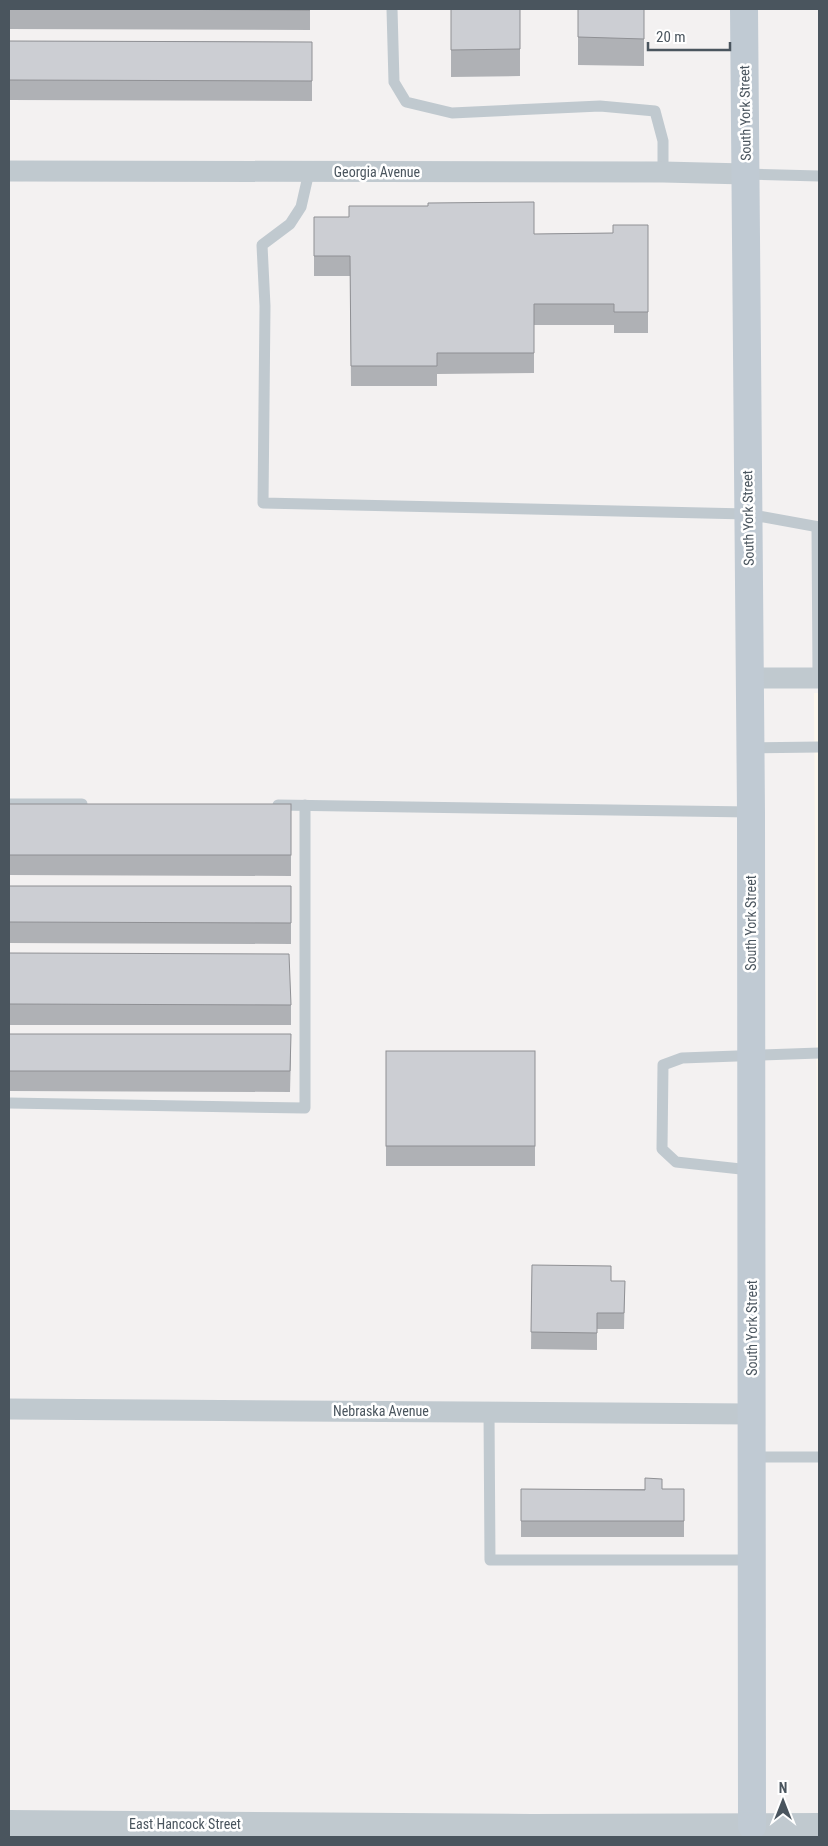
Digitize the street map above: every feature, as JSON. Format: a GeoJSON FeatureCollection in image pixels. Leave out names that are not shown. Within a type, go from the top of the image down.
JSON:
{"type":"FeatureCollection","features":[{"type":"Feature","properties":{"kind":"main road","name":"South York Street"},"geometry":{"type":"LineString","coordinates":[[744,9],[751,812],[752,1831]]}},
{"type":"Feature","properties":{"kind":"street","name":"Georgia Avenue"},"geometry":{"type":"LineString","coordinates":[[9,171],[663,172],[746,174]]}},
{"type":"Feature","properties":{"kind":"street"},"geometry":{"type":"LineString","coordinates":[[750,678],[819,678]]}},
{"type":"Feature","properties":{"kind":"street","name":"Nebraska Avenue"},"geometry":{"type":"LineString","coordinates":[[9,1408],[752,1414]]}},
{"type":"Feature","properties":{"kind":"street","name":"East Hancock Street"},"geometry":{"type":"LineString","coordinates":[[9,1823],[309,1831],[569,1832],[752,1831],[819,1826]]}},
{"type":"Feature","properties":{"kind":"lane"},"geometry":{"type":"LineString","coordinates":[[392,9],[394,82],[406,102],[452,113],[600,106],[655,111],[663,141],[663,172]]}},
{"type":"Feature","properties":{"kind":"lane"},"geometry":{"type":"LineString","coordinates":[[308,172],[301,207],[290,224],[262,245],[265,306],[263,504],[748,514],[818,527],[819,678]]}},
{"type":"Feature","properties":{"kind":"lane"},"geometry":{"type":"LineString","coordinates":[[746,174],[819,176]]}},
{"type":"Feature","properties":{"kind":"lane"},"geometry":{"type":"LineString","coordinates":[[750,748],[819,747]]}},
{"type":"Feature","properties":{"kind":"lane"},"geometry":{"type":"LineString","coordinates":[[9,804],[98,804]]}},
{"type":"Feature","properties":{"kind":"lane"},"geometry":{"type":"LineString","coordinates":[[265,805],[751,812]]}},
{"type":"Feature","properties":{"kind":"lane"},"geometry":{"type":"LineString","coordinates":[[9,1103],[305,1108],[305,805]]}},
{"type":"Feature","properties":{"kind":"lane"},"geometry":{"type":"LineString","coordinates":[[750,1170],[676,1162],[662,1149],[663,1065],[682,1058],[819,1053]]}},
{"type":"Feature","properties":{"kind":"lane"},"geometry":{"type":"LineString","coordinates":[[489,1412],[490,1560],[752,1560]]}},
{"type":"Feature","properties":{"kind":"lane"},"geometry":{"type":"LineString","coordinates":[[752,1457],[819,1457]]}},
{"type":"Feature","properties":{"kind":"shaded area"},"geometry":{"type":"Polygon","coordinates":[[[814,693],[819,693],[819,1471],[814,693]]]}},
{"type":"Feature","properties":{"kind":"building"},"geometry":{"type":"Polygon","coordinates":[[[88,9],[310,9],[310,10],[88,9]]]}},
{"type":"Feature","properties":{"kind":"building"},"geometry":{"type":"Polygon","coordinates":[[[451,9],[520,9],[520,49],[451,50],[451,9]]]}},
{"type":"Feature","properties":{"kind":"building"},"geometry":{"type":"Polygon","coordinates":[[[578,9],[644,9],[644,39],[578,37],[578,9]]]}},
{"type":"Feature","properties":{"kind":"building"},"geometry":{"type":"Polygon","coordinates":[[[9,41],[312,42],[312,81],[9,80],[9,41]]]}},
{"type":"Feature","properties":{"kind":"building"},"geometry":{"type":"Polygon","coordinates":[[[534,202],[534,234],[613,233],[613,225],[648,225],[648,312],[614,312],[614,304],[534,304],[534,353],[437,353],[437,366],[351,366],[350,256],[314,256],[314,217],[349,217],[349,206],[428,206],[428,203],[534,202]]]}},
{"type":"Feature","properties":{"kind":"building"},"geometry":{"type":"Polygon","coordinates":[[[9,804],[291,804],[291,855],[9,855],[9,804]]]}},
{"type":"Feature","properties":{"kind":"building"},"geometry":{"type":"Polygon","coordinates":[[[9,886],[291,886],[291,923],[9,922],[9,886]]]}},
{"type":"Feature","properties":{"kind":"building"},"geometry":{"type":"Polygon","coordinates":[[[9,953],[289,954],[291,1005],[9,1004],[9,953]]]}},
{"type":"Feature","properties":{"kind":"building"},"geometry":{"type":"Polygon","coordinates":[[[9,1034],[291,1034],[290,1071],[9,1071],[9,1034]]]}},
{"type":"Feature","properties":{"kind":"building"},"geometry":{"type":"Polygon","coordinates":[[[386,1051],[535,1051],[535,1146],[386,1146],[386,1051]]]}},
{"type":"Feature","properties":{"kind":"building"},"geometry":{"type":"Polygon","coordinates":[[[532,1265],[611,1266],[611,1281],[625,1281],[624,1313],[597,1313],[597,1333],[531,1332],[532,1265]]]}},
{"type":"Feature","properties":{"kind":"building"},"geometry":{"type":"Polygon","coordinates":[[[645,1478],[662,1479],[662,1489],[684,1489],[684,1521],[521,1521],[521,1489],[645,1490],[645,1478]]]}}]}
